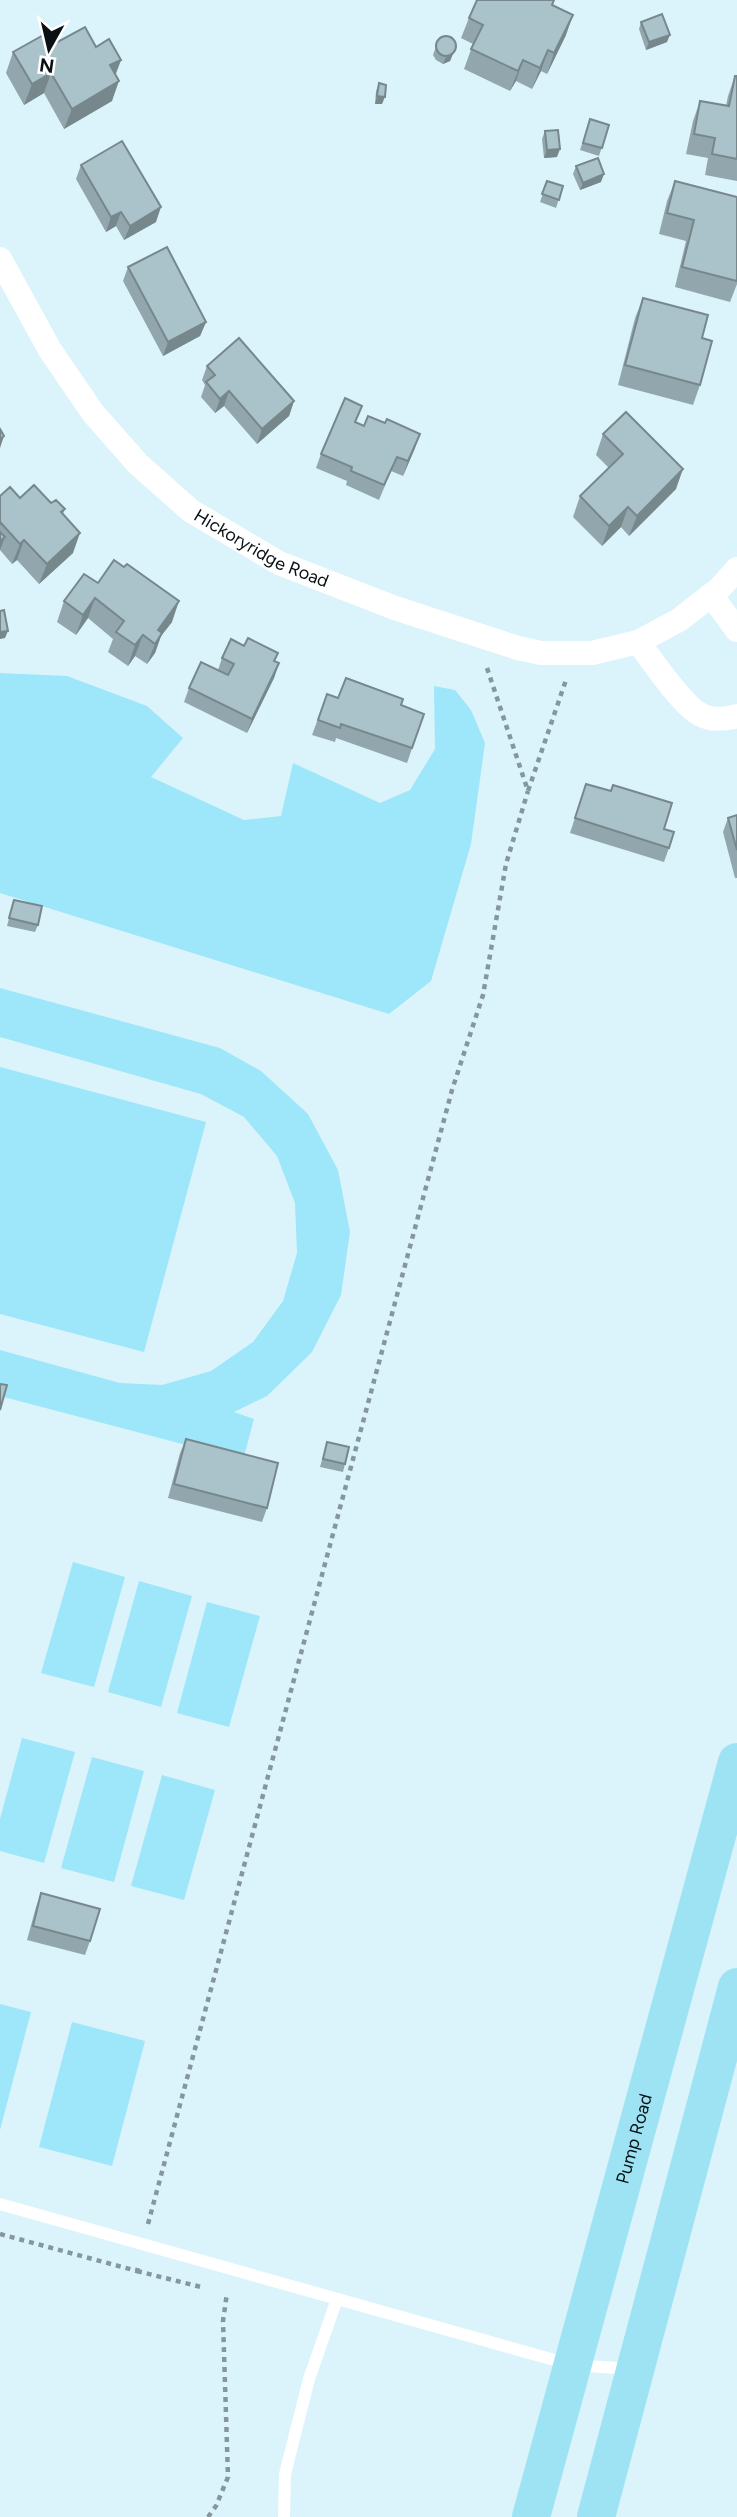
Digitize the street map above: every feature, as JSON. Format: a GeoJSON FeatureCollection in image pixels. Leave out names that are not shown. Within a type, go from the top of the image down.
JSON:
{"type":"FeatureCollection","features":[{"type":"Feature","properties":{"kind":"main road","name":"Pump Road"},"geometry":{"type":"LineString","coordinates":[[531,2517],[737,1762]]}},
{"type":"Feature","properties":{"kind":"main road"},"geometry":{"type":"LineString","coordinates":[[596,2517],[737,1987]]}},
{"type":"Feature","properties":{"kind":"street","name":"Hickoryridge Road"},"geometry":{"type":"LineString","coordinates":[[0,259],[50,350],[93,413],[138,464],[191,511],[279,564],[395,608],[517,649],[541,653],[592,653],[638,642],[679,620],[711,595],[737,569]]}},
{"type":"Feature","properties":{"kind":"street"},"geometry":{"type":"LineString","coordinates":[[711,595],[737,630]]}},
{"type":"Feature","properties":{"kind":"street"},"geometry":{"type":"LineString","coordinates":[[638,642],[694,711],[707,718],[722,720],[737,716]]}},
{"type":"Feature","properties":{"kind":"lane"},"geometry":{"type":"LineString","coordinates":[[0,2204],[572,2365],[635,2369]]}},
{"type":"Feature","properties":{"kind":"lane"},"geometry":{"type":"LineString","coordinates":[[284,2517],[285,2474],[309,2379],[337,2299]]}},
{"type":"Feature","properties":{"kind":"path"},"geometry":{"type":"LineString","coordinates":[[476,635],[528,791]]}},
{"type":"Feature","properties":{"kind":"path"},"geometry":{"type":"LineString","coordinates":[[137,2270],[452,1090],[483,995],[506,864],[528,791],[576,653]]}},
{"type":"Feature","properties":{"kind":"path"},"geometry":{"type":"LineString","coordinates":[[0,2234],[202,2287]]}},
{"type":"Feature","properties":{"kind":"path"},"geometry":{"type":"LineString","coordinates":[[208,2517],[216,2506],[228,2477],[223,2321],[227,2293],[215,2290]]}},
{"type":"Feature","properties":{"kind":"shaded area"},"geometry":{"type":"Polygon","coordinates":[[[0,673],[67,676],[147,706],[183,738],[151,777],[244,820],[281,816],[293,763],[380,803],[410,790],[435,749],[434,686],[455,690],[471,710],[485,743],[471,844],[431,981],[389,1014],[0,893],[0,673]]]}},
{"type":"Feature","properties":{"kind":"shaded area"},"geometry":{"type":"Polygon","coordinates":[[[0,988],[220,1048],[261,1071],[308,1114],[338,1170],[350,1232],[341,1295],[312,1352],[267,1396],[234,1412],[254,1419],[243,1460],[0,1396],[0,1350],[120,1383],[162,1385],[211,1371],[253,1342],[283,1301],[297,1253],[295,1203],[277,1156],[244,1117],[201,1094],[0,1037],[0,988]]]}},
{"type":"Feature","properties":{"kind":"shaded area"},"geometry":{"type":"Polygon","coordinates":[[[0,1067],[206,1122],[144,1352],[0,1314],[0,1067]]]}},
{"type":"Feature","properties":{"kind":"shaded area"},"geometry":{"type":"Polygon","coordinates":[[[73,1562],[125,1577],[94,1687],[41,1673],[73,1562]]]}},
{"type":"Feature","properties":{"kind":"shaded area"},"geometry":{"type":"Polygon","coordinates":[[[139,1581],[192,1596],[161,1707],[108,1692],[139,1581]]]}},
{"type":"Feature","properties":{"kind":"shaded area"},"geometry":{"type":"Polygon","coordinates":[[[207,1602],[260,1616],[229,1727],[177,1713],[207,1602]]]}},
{"type":"Feature","properties":{"kind":"shaded area"},"geometry":{"type":"Polygon","coordinates":[[[22,1738],[75,1752],[44,1863],[0,1851],[0,1819],[22,1738]]]}},
{"type":"Feature","properties":{"kind":"shaded area"},"geometry":{"type":"Polygon","coordinates":[[[92,1757],[144,1771],[114,1882],[61,1868],[92,1757]]]}},
{"type":"Feature","properties":{"kind":"shaded area"},"geometry":{"type":"Polygon","coordinates":[[[162,1775],[215,1790],[184,1900],[131,1886],[162,1775]]]}},
{"type":"Feature","properties":{"kind":"shaded area"},"geometry":{"type":"Polygon","coordinates":[[[0,2004],[31,2012],[0,2130],[0,2004]]]}},
{"type":"Feature","properties":{"kind":"shaded area"},"geometry":{"type":"Polygon","coordinates":[[[72,2022],[145,2041],[112,2166],[39,2147],[72,2022]]]}},
{"type":"Feature","properties":{"kind":"building"},"geometry":{"type":"Polygon","coordinates":[[[477,0],[554,0],[552,5],[573,15],[554,53],[548,50],[540,68],[523,60],[518,71],[471,49],[483,25],[469,18],[477,0]]]}},
{"type":"Feature","properties":{"kind":"building"},"geometry":{"type":"Polygon","coordinates":[[[662,14],[670,35],[649,42],[641,22],[662,14]]]}},
{"type":"Feature","properties":{"kind":"building"},"geometry":{"type":"Polygon","coordinates":[[[85,27],[96,47],[109,39],[121,60],[110,65],[119,81],[72,109],[51,73],[32,84],[13,52],[47,33],[54,44],[85,27]]]}},
{"type":"Feature","properties":{"kind":"building"},"geometry":{"type":"Polygon","coordinates":[[[446,36],[453,39],[456,46],[453,53],[446,56],[439,53],[436,46],[439,39],[446,36]]]}},
{"type":"Feature","properties":{"kind":"building"},"geometry":{"type":"Polygon","coordinates":[[[735,76],[737,159],[712,154],[715,138],[694,134],[700,101],[729,106],[735,76]]]}},
{"type":"Feature","properties":{"kind":"building"},"geometry":{"type":"Polygon","coordinates":[[[379,83],[386,85],[385,97],[377,96],[379,83]]]}},
{"type":"Feature","properties":{"kind":"building"},"geometry":{"type":"Polygon","coordinates":[[[590,119],[609,125],[602,148],[583,143],[590,119]]]}},
{"type":"Feature","properties":{"kind":"building"},"geometry":{"type":"Polygon","coordinates":[[[558,130],[560,149],[547,150],[545,131],[558,130]]]}},
{"type":"Feature","properties":{"kind":"building"},"geometry":{"type":"Polygon","coordinates":[[[122,141],[161,207],[130,226],[121,212],[111,217],[81,165],[122,141]]]}},
{"type":"Feature","properties":{"kind":"building"},"geometry":{"type":"Polygon","coordinates":[[[598,158],[604,174],[583,183],[576,166],[598,158]]]}},
{"type":"Feature","properties":{"kind":"building"},"geometry":{"type":"Polygon","coordinates":[[[547,181],[563,186],[559,200],[542,194],[547,181]]]}},
{"type":"Feature","properties":{"kind":"building"},"geometry":{"type":"Polygon","coordinates":[[[675,181],[737,197],[737,281],[682,267],[694,220],[667,213],[675,181]]]}},
{"type":"Feature","properties":{"kind":"building"},"geometry":{"type":"Polygon","coordinates":[[[167,247],[206,322],[168,342],[128,267],[167,247]]]}},
{"type":"Feature","properties":{"kind":"building"},"geometry":{"type":"Polygon","coordinates":[[[643,298],[708,315],[702,338],[712,341],[700,385],[625,365],[643,298]]]}},
{"type":"Feature","properties":{"kind":"building"},"geometry":{"type":"Polygon","coordinates":[[[239,338],[294,401],[262,429],[229,391],[220,399],[206,382],[215,375],[207,366],[239,338]]]}},
{"type":"Feature","properties":{"kind":"building"},"geometry":{"type":"Polygon","coordinates":[[[345,398],[362,406],[355,422],[364,426],[368,416],[385,423],[387,419],[420,434],[408,461],[397,457],[384,485],[321,454],[345,398]]]}},
{"type":"Feature","properties":{"kind":"building"},"geometry":{"type":"Polygon","coordinates":[[[626,412],[683,469],[637,516],[628,507],[609,526],[580,496],[623,454],[603,434],[626,412]]]}},
{"type":"Feature","properties":{"kind":"building"},"geometry":{"type":"Polygon","coordinates":[[[34,485],[51,503],[56,500],[65,509],[61,512],[80,533],[47,564],[24,540],[20,544],[0,524],[0,496],[10,487],[20,498],[34,485]]]}},
{"type":"Feature","properties":{"kind":"building"},"geometry":{"type":"Polygon","coordinates":[[[114,560],[124,567],[127,564],[179,601],[158,630],[162,633],[155,644],[143,635],[135,645],[116,632],[124,621],[95,598],[83,615],[64,601],[84,574],[98,583],[114,560]]]}},
{"type":"Feature","properties":{"kind":"building"},"geometry":{"type":"Polygon","coordinates":[[[4,610],[8,631],[0,632],[0,611],[4,610]]]}},
{"type":"Feature","properties":{"kind":"building"},"geometry":{"type":"Polygon","coordinates":[[[248,638],[278,653],[274,661],[279,663],[252,719],[189,688],[201,662],[228,675],[234,664],[222,658],[231,639],[244,646],[248,638]]]}},
{"type":"Feature","properties":{"kind":"building"},"geometry":{"type":"Polygon","coordinates":[[[346,678],[403,699],[401,705],[424,714],[412,748],[341,724],[340,728],[318,720],[327,694],[338,698],[346,678]]]}},
{"type":"Feature","properties":{"kind":"building"},"geometry":{"type":"Polygon","coordinates":[[[586,784],[611,791],[613,785],[672,803],[664,829],[674,832],[669,848],[575,818],[586,784]]]}},
{"type":"Feature","properties":{"kind":"building"},"geometry":{"type":"Polygon","coordinates":[[[737,815],[737,850],[728,818],[737,815]]]}},
{"type":"Feature","properties":{"kind":"building"},"geometry":{"type":"Polygon","coordinates":[[[14,900],[42,906],[38,925],[9,918],[14,900]]]}},
{"type":"Feature","properties":{"kind":"building"},"geometry":{"type":"Polygon","coordinates":[[[0,1384],[7,1385],[0,1410],[0,1384]]]}},
{"type":"Feature","properties":{"kind":"building"},"geometry":{"type":"Polygon","coordinates":[[[186,1439],[278,1463],[267,1508],[174,1484],[186,1439]]]}},
{"type":"Feature","properties":{"kind":"building"},"geometry":{"type":"Polygon","coordinates":[[[327,1442],[349,1447],[345,1464],[323,1459],[327,1442]]]}},
{"type":"Feature","properties":{"kind":"building"},"geometry":{"type":"Polygon","coordinates":[[[41,1893],[100,1909],[90,1941],[33,1926],[41,1893]]]}}]}
